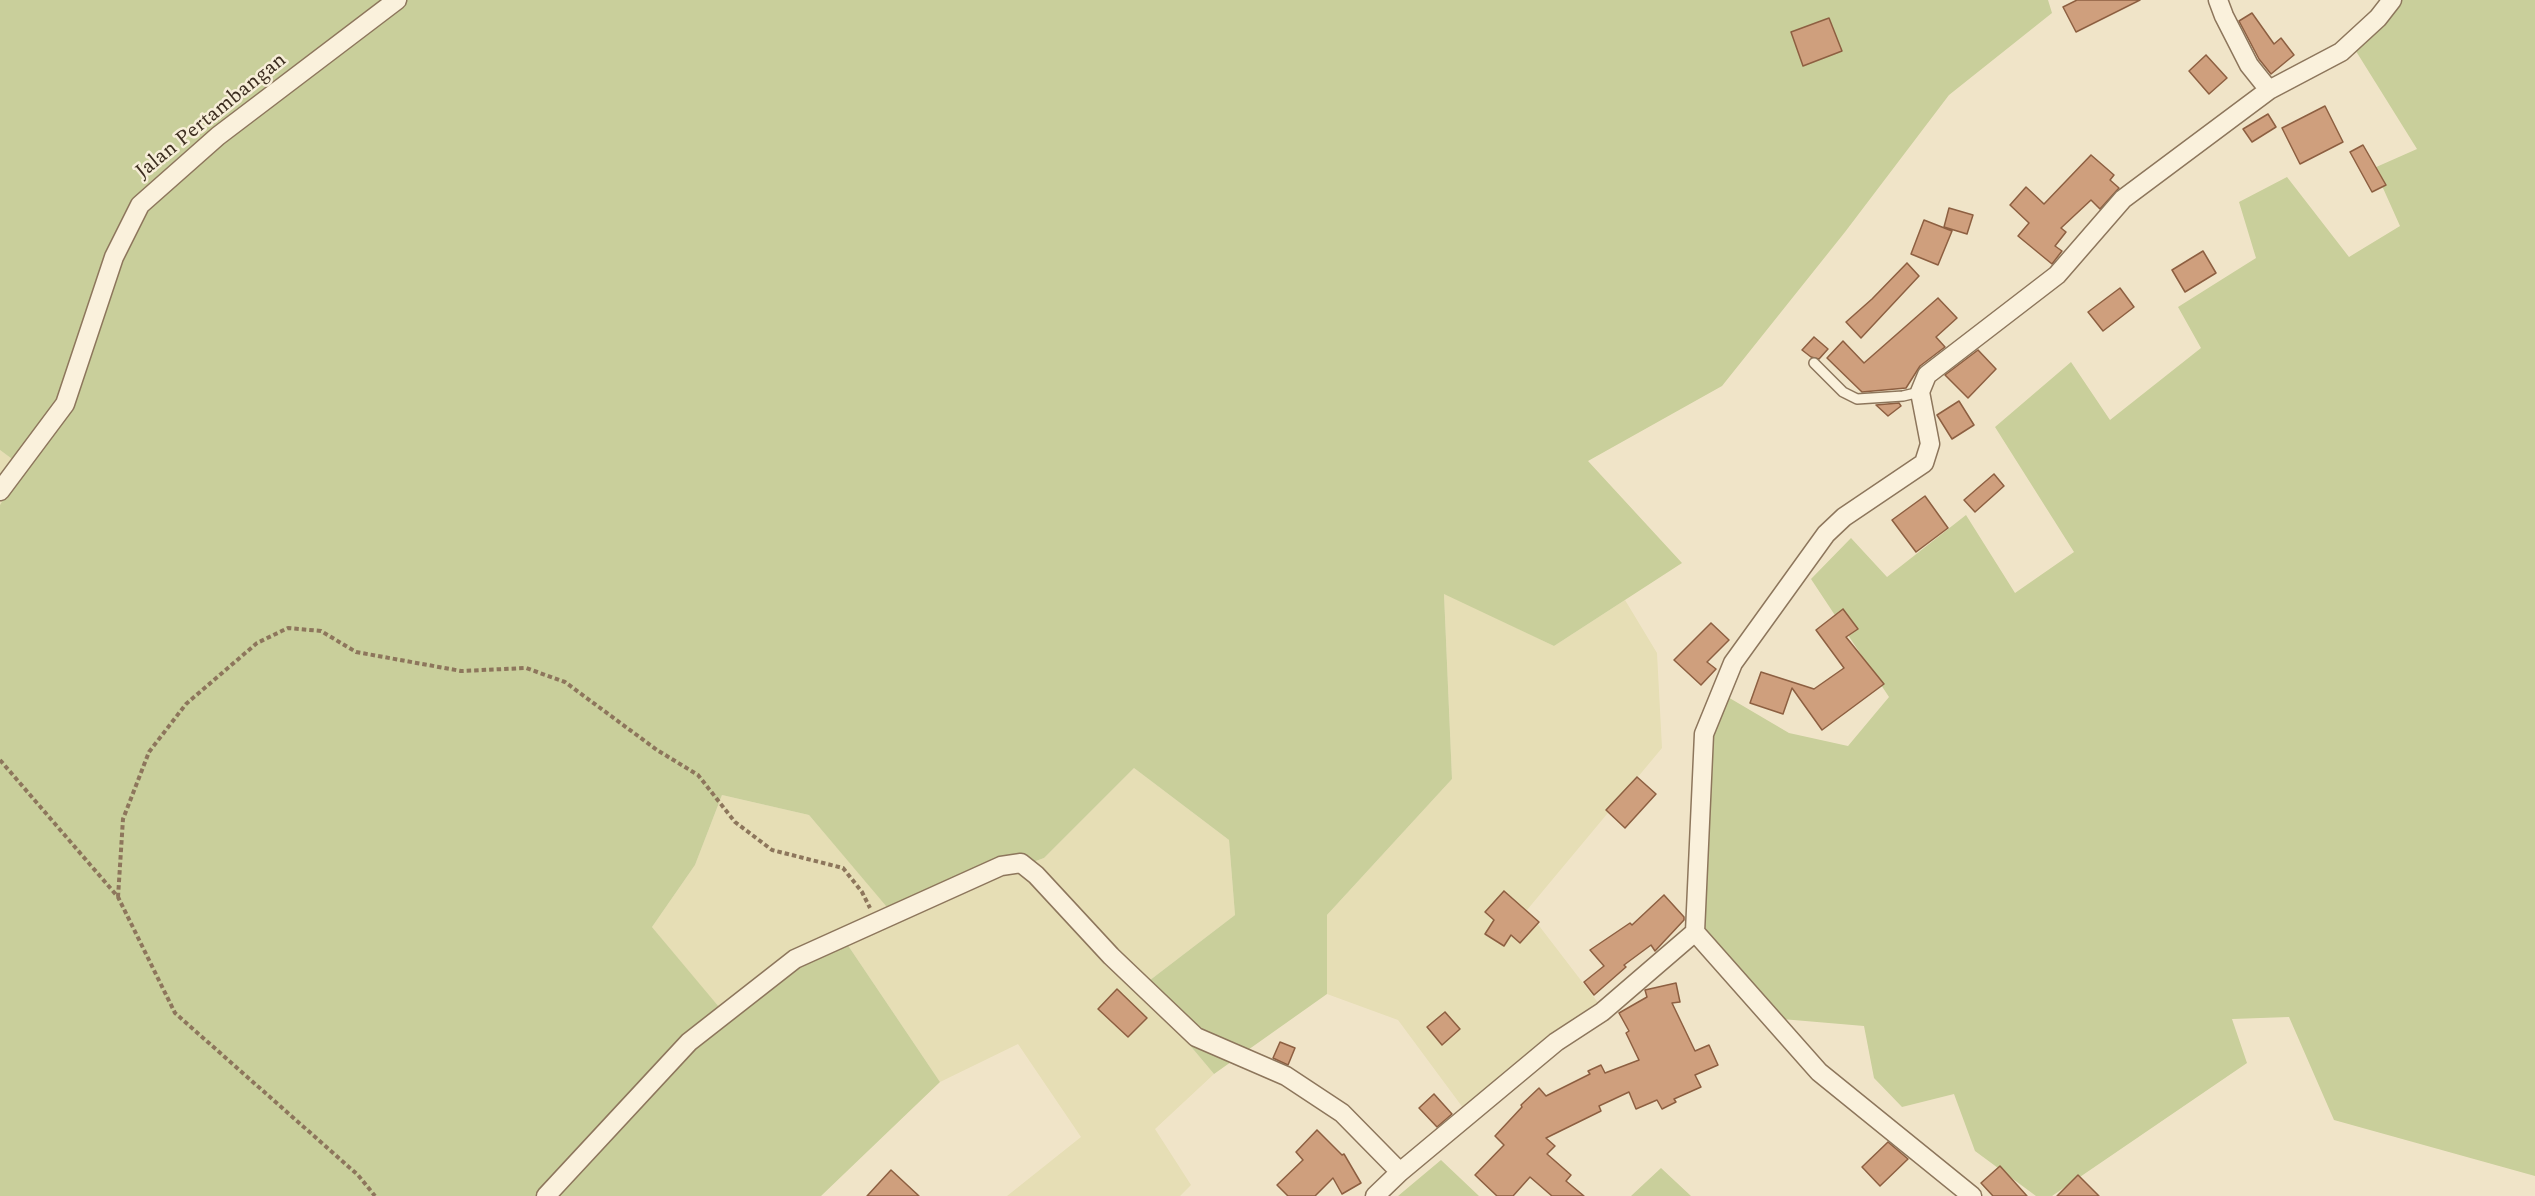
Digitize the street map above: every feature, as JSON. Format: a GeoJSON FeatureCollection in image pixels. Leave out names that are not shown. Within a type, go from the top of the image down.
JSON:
{"type":"FeatureCollection","features":[{"type":"Feature","properties":{"kind":"street","name":"Jalan Pertambangan"},"geometry":{"type":"LineString","coordinates":[[0,491],[65,404],[114,257],[140,205],[218,136],[397,0]]}},
{"type":"Feature","properties":{"kind":"street"},"geometry":{"type":"LineString","coordinates":[[2218,0],[2249,65],[2269,90]]}},
{"type":"Feature","properties":{"kind":"street"},"geometry":{"type":"LineString","coordinates":[[1972,1196],[1819,1072],[1695,932],[1704,734],[1733,663],[1826,534],[1844,517],[1924,463],[1930,444],[1920,392],[1927,375],[2057,275],[2123,199],[2269,90],[2341,52],[2378,18],[2392,0]]}},
{"type":"Feature","properties":{"kind":"street"},"geometry":{"type":"LineString","coordinates":[[546,1196],[689,1042],[795,959],[1001,866],[1021,863],[1036,875],[1111,956],[1196,1037],[1286,1076],[1342,1113],[1400,1172]]}},
{"type":"Feature","properties":{"kind":"street"},"geometry":{"type":"LineString","coordinates":[[1375,1196],[1400,1172],[1556,1042],[1602,1012],[1695,932]]}},
{"type":"Feature","properties":{"kind":"lane"},"geometry":{"type":"LineString","coordinates":[[1814,363],[1843,392],[1857,399],[1903,396],[1920,392]]}},
{"type":"Feature","properties":{"kind":"path"},"geometry":{"type":"LineString","coordinates":[[118,897],[123,819],[149,752],[186,704],[257,643],[288,628],[321,631],[356,652],[460,671],[526,668],[565,682],[657,750],[698,776],[735,822],[772,850],[843,868],[862,892],[877,922]]}},
{"type":"Feature","properties":{"kind":"path"},"geometry":{"type":"LineString","coordinates":[[0,760],[118,897],[175,1013],[358,1175],[375,1196]]}},
{"type":"Feature","properties":{"kind":"shaded area"},"geometry":{"type":"Polygon","coordinates":[[[0,450],[23,467],[0,505],[0,450]]]}},
{"type":"Feature","properties":{"kind":"shaded area"},"geometry":{"type":"Polygon","coordinates":[[[1444,593],[1554,646],[1625,600],[1657,653],[1662,748],[1527,910],[1606,1013],[1472,1120],[1398,1020],[1327,994],[1327,915],[1452,779],[1444,593]]]}},
{"type":"Feature","properties":{"kind":"shaded area"},"geometry":{"type":"Polygon","coordinates":[[[1134,768],[1229,840],[1235,915],[1141,987],[1214,1074],[1155,1129],[1191,1185],[1180,1196],[1007,1196],[1081,1137],[1018,1044],[940,1082],[843,938],[724,1014],[652,927],[695,865],[722,795],[809,815],[892,912],[1044,858],[1134,768]]]}},
{"type":"Feature","properties":{"kind":"green space"},"geometry":{"type":"Polygon","coordinates":[[[0,0],[2048,0],[2052,13],[1949,95],[1845,232],[1722,386],[1588,461],[1682,563],[1554,646],[1444,594],[1452,779],[1327,915],[1327,994],[1214,1074],[1141,987],[1235,915],[1229,840],[1134,768],[1044,858],[892,913],[809,815],[722,795],[695,865],[652,927],[724,1013],[843,938],[940,1082],[821,1196],[0,1196],[0,505],[23,467],[0,450],[0,0]]]}},
{"type":"Feature","properties":{"kind":"green space"},"geometry":{"type":"Polygon","coordinates":[[[2387,0],[2535,0],[2535,1176],[2334,1120],[2289,1017],[2232,1019],[2247,1063],[2052,1196],[2036,1196],[1975,1151],[1954,1094],[1902,1107],[1874,1078],[1864,1026],[1770,1018],[1702,938],[1698,746],[1721,693],[1789,733],[1848,746],[1889,697],[1811,579],[1851,538],[1887,577],[1966,515],[2015,593],[2074,552],[1995,427],[2071,362],[2110,420],[2201,348],[2178,307],[2256,258],[2239,202],[2287,177],[2349,257],[2400,226],[2374,168],[2417,149],[2354,48],[2387,0]]]}},
{"type":"Feature","properties":{"kind":"green space"},"geometry":{"type":"Polygon","coordinates":[[[1441,1160],[1479,1196],[1398,1196],[1441,1160]]]}},
{"type":"Feature","properties":{"kind":"green space"},"geometry":{"type":"Polygon","coordinates":[[[1661,1168],[1691,1196],[1631,1196],[1661,1168]]]}},
{"type":"Feature","properties":{"kind":"building"},"geometry":{"type":"Polygon","coordinates":[[[2077,0],[2140,0],[2076,32],[2063,7],[2077,0]]]}},
{"type":"Feature","properties":{"kind":"building"},"geometry":{"type":"Polygon","coordinates":[[[2252,13],[2274,44],[2281,38],[2294,55],[2271,74],[2259,59],[2239,21],[2252,13]]]}},
{"type":"Feature","properties":{"kind":"building"},"geometry":{"type":"Polygon","coordinates":[[[1829,18],[1842,51],[1803,66],[1791,32],[1829,18]]]}},
{"type":"Feature","properties":{"kind":"building"},"geometry":{"type":"Polygon","coordinates":[[[2206,55],[2227,78],[2209,94],[2189,71],[2206,55]]]}},
{"type":"Feature","properties":{"kind":"building"},"geometry":{"type":"Polygon","coordinates":[[[2325,106],[2343,142],[2300,164],[2282,128],[2325,106]]]}},
{"type":"Feature","properties":{"kind":"building"},"geometry":{"type":"Polygon","coordinates":[[[2268,114],[2276,127],[2252,142],[2243,129],[2268,114]]]}},
{"type":"Feature","properties":{"kind":"building"},"geometry":{"type":"Polygon","coordinates":[[[2363,145],[2386,185],[2372,192],[2350,152],[2363,145]]]}},
{"type":"Feature","properties":{"kind":"building"},"geometry":{"type":"Polygon","coordinates":[[[2091,155],[2114,175],[2110,180],[2119,188],[2100,209],[2091,200],[2061,228],[2066,232],[2055,246],[2062,251],[2052,264],[2018,236],[2029,223],[2010,205],[2026,187],[2044,204],[2091,155]]]}},
{"type":"Feature","properties":{"kind":"building"},"geometry":{"type":"Polygon","coordinates":[[[1949,208],[1973,215],[1967,234],[1944,227],[1949,208]]]}},
{"type":"Feature","properties":{"kind":"building"},"geometry":{"type":"Polygon","coordinates":[[[1924,220],[1952,231],[1938,265],[1911,254],[1924,220]]]}},
{"type":"Feature","properties":{"kind":"building"},"geometry":{"type":"Polygon","coordinates":[[[2203,251],[2216,273],[2185,292],[2172,270],[2203,251]]]}},
{"type":"Feature","properties":{"kind":"building"},"geometry":{"type":"Polygon","coordinates":[[[1907,263],[1919,276],[1861,338],[1846,322],[1907,263]]]}},
{"type":"Feature","properties":{"kind":"building"},"geometry":{"type":"Polygon","coordinates":[[[2120,288],[2134,307],[2103,331],[2088,312],[2120,288]]]}},
{"type":"Feature","properties":{"kind":"building"},"geometry":{"type":"Polygon","coordinates":[[[1938,298],[1957,318],[1936,337],[1945,347],[1920,366],[1906,388],[1862,392],[1827,358],[1843,341],[1864,363],[1938,298]]]}},
{"type":"Feature","properties":{"kind":"building"},"geometry":{"type":"Polygon","coordinates":[[[1814,337],[1828,349],[1819,359],[1811,357],[1802,350],[1814,337]]]}},
{"type":"Feature","properties":{"kind":"building"},"geometry":{"type":"Polygon","coordinates":[[[1978,350],[1996,369],[1968,398],[1945,375],[1978,350]]]}},
{"type":"Feature","properties":{"kind":"building"},"geometry":{"type":"Polygon","coordinates":[[[1959,401],[1974,425],[1952,439],[1937,415],[1959,401]]]}},
{"type":"Feature","properties":{"kind":"building"},"geometry":{"type":"Polygon","coordinates":[[[1899,403],[1901,406],[1888,416],[1876,405],[1899,403]]]}},
{"type":"Feature","properties":{"kind":"building"},"geometry":{"type":"Polygon","coordinates":[[[1994,474],[2004,486],[1975,512],[1964,500],[1994,474]]]}},
{"type":"Feature","properties":{"kind":"building"},"geometry":{"type":"Polygon","coordinates":[[[1925,496],[1948,528],[1916,552],[1892,520],[1925,496]]]}},
{"type":"Feature","properties":{"kind":"building"},"geometry":{"type":"Polygon","coordinates":[[[1843,609],[1858,629],[1846,637],[1884,684],[1822,730],[1792,688],[1783,714],[1750,703],[1761,672],[1814,689],[1844,668],[1816,630],[1843,609]]]}},
{"type":"Feature","properties":{"kind":"building"},"geometry":{"type":"Polygon","coordinates":[[[1711,623],[1729,640],[1707,662],[1716,669],[1701,685],[1674,660],[1711,623]]]}},
{"type":"Feature","properties":{"kind":"building"},"geometry":{"type":"Polygon","coordinates":[[[1637,777],[1656,794],[1625,828],[1606,810],[1637,777]]]}},
{"type":"Feature","properties":{"kind":"building"},"geometry":{"type":"Polygon","coordinates":[[[1504,891],[1539,922],[1520,943],[1511,935],[1504,946],[1485,934],[1494,920],[1485,912],[1504,891]]]}},
{"type":"Feature","properties":{"kind":"building"},"geometry":{"type":"Polygon","coordinates":[[[1664,895],[1684,917],[1684,920],[1655,951],[1651,945],[1624,965],[1626,967],[1594,995],[1584,982],[1604,966],[1590,950],[1630,923],[1632,925],[1664,895]]]}},
{"type":"Feature","properties":{"kind":"building"},"geometry":{"type":"Polygon","coordinates":[[[1676,983],[1680,1002],[1672,1003],[1695,1051],[1709,1045],[1718,1065],[1695,1075],[1701,1087],[1674,1099],[1676,1102],[1662,1109],[1657,1100],[1636,1109],[1629,1092],[1599,1106],[1601,1111],[1546,1138],[1555,1146],[1547,1154],[1571,1175],[1566,1181],[1584,1196],[1552,1196],[1530,1177],[1513,1196],[1497,1196],[1475,1175],[1504,1145],[1495,1136],[1522,1107],[1521,1105],[1539,1088],[1546,1096],[1590,1074],[1588,1071],[1601,1065],[1605,1073],[1639,1060],[1626,1033],[1629,1031],[1619,1013],[1647,997],[1645,990],[1676,983]]]}},
{"type":"Feature","properties":{"kind":"building"},"geometry":{"type":"Polygon","coordinates":[[[1117,989],[1147,1018],[1128,1037],[1098,1009],[1117,989]]]}},
{"type":"Feature","properties":{"kind":"building"},"geometry":{"type":"Polygon","coordinates":[[[1445,1012],[1460,1029],[1442,1045],[1427,1027],[1445,1012]]]}},
{"type":"Feature","properties":{"kind":"building"},"geometry":{"type":"Polygon","coordinates":[[[1280,1042],[1295,1048],[1288,1065],[1273,1058],[1280,1042]]]}},
{"type":"Feature","properties":{"kind":"building"},"geometry":{"type":"Polygon","coordinates":[[[1434,1094],[1452,1114],[1437,1127],[1419,1108],[1434,1094]]]}},
{"type":"Feature","properties":{"kind":"building"},"geometry":{"type":"Polygon","coordinates":[[[1317,1130],[1342,1155],[1344,1154],[1361,1183],[1342,1194],[1333,1178],[1315,1196],[1288,1196],[1277,1185],[1303,1160],[1296,1152],[1317,1130]]]}},
{"type":"Feature","properties":{"kind":"building"},"geometry":{"type":"Polygon","coordinates":[[[1888,1142],[1908,1159],[1880,1186],[1862,1167],[1888,1142]]]}},
{"type":"Feature","properties":{"kind":"building"},"geometry":{"type":"Polygon","coordinates":[[[2000,1166],[2027,1196],[1993,1196],[1981,1183],[2000,1166]]]}},
{"type":"Feature","properties":{"kind":"building"},"geometry":{"type":"Polygon","coordinates":[[[891,1170],[919,1196],[867,1196],[891,1170]]]}},
{"type":"Feature","properties":{"kind":"building"},"geometry":{"type":"Polygon","coordinates":[[[2078,1175],[2099,1196],[2057,1196],[2078,1175]]]}}]}
